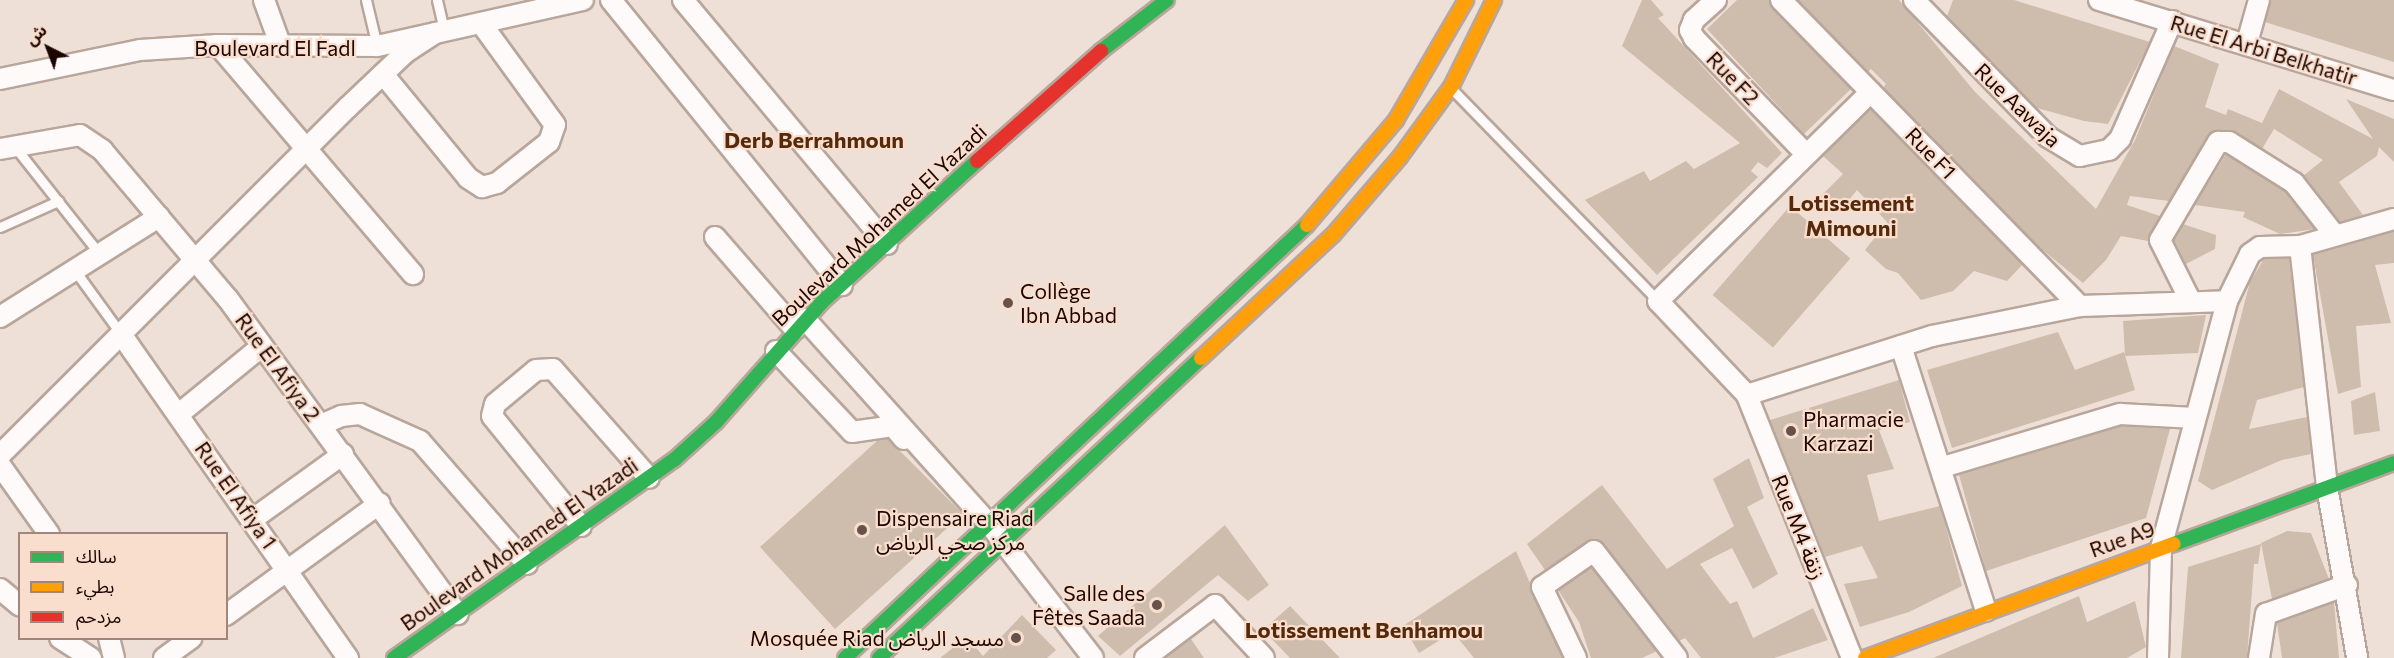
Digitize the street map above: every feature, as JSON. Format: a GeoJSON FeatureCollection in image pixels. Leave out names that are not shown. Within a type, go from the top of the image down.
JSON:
{"type":"FeatureCollection","features":[{"type":"Feature","properties":{"kind":"main road","name":"Boulevard Mohamed El Yazadi"},"geometry":{"type":"LineString","coordinates":[[394,658],[649,478],[716,422],[800,324],[1087,61],[1167,0]]}},
{"type":"Feature","properties":{"kind":"main road"},"geometry":{"type":"LineString","coordinates":[[845,658],[988,527],[1324,208],[1396,120],[1466,0]]}},
{"type":"Feature","properties":{"kind":"main road"},"geometry":{"type":"LineString","coordinates":[[879,658],[1333,235],[1400,157],[1450,87],[1494,0]]}},
{"type":"Feature","properties":{"kind":"main road","name":"Rue A9"},"geometry":{"type":"LineString","coordinates":[[1865,658],[1986,611],[2394,463]]}},
{"type":"Feature","properties":{"kind":"street"},"geometry":{"type":"LineString","coordinates":[[264,0],[280,44]]}},
{"type":"Feature","properties":{"kind":"street","name":"Boulevard El Fadl"},"geometry":{"type":"LineString","coordinates":[[0,79],[112,53],[218,45],[280,44],[343,49],[377,46],[583,0]]}},
{"type":"Feature","properties":{"kind":"street"},"geometry":{"type":"LineString","coordinates":[[610,0],[842,285]]}},
{"type":"Feature","properties":{"kind":"street"},"geometry":{"type":"LineString","coordinates":[[683,0],[887,244]]}},
{"type":"Feature","properties":{"kind":"street","name":"Rue F2"},"geometry":{"type":"LineString","coordinates":[[1716,0],[1694,20],[1690,30],[1694,38],[1805,153]]}},
{"type":"Feature","properties":{"kind":"street","name":"Rue F1"},"geometry":{"type":"LineString","coordinates":[[1781,0],[2080,306]]}},
{"type":"Feature","properties":{"kind":"street","name":"Rue Aawaja"},"geometry":{"type":"LineString","coordinates":[[1914,0],[2048,138],[2080,156],[2109,150],[2120,139],[2172,21]]}},
{"type":"Feature","properties":{"kind":"street","name":"Rue El Arbi Belkhatir"},"geometry":{"type":"LineString","coordinates":[[2099,0],[2247,43],[2394,90]]}},
{"type":"Feature","properties":{"kind":"street"},"geometry":{"type":"LineString","coordinates":[[2247,43],[2259,0]]}},
{"type":"Feature","properties":{"kind":"street"},"geometry":{"type":"LineString","coordinates":[[383,74],[468,178],[482,187],[498,183],[556,132],[540,99],[481,23]]}},
{"type":"Feature","properties":{"kind":"street"},"geometry":{"type":"LineString","coordinates":[[0,455],[194,259],[383,74],[439,32]]}},
{"type":"Feature","properties":{"kind":"street"},"geometry":{"type":"LineString","coordinates":[[218,45],[413,274]]}},
{"type":"Feature","properties":{"kind":"street"},"geometry":{"type":"LineString","coordinates":[[1871,92],[1805,153],[1658,301],[1747,395],[1901,346],[2080,306],[2228,301]]}},
{"type":"Feature","properties":{"kind":"street","name":"Rue El Afiya 2"},"geometry":{"type":"LineString","coordinates":[[7,147],[81,135],[102,150],[194,259],[262,346],[380,503],[458,614]]}},
{"type":"Feature","properties":{"kind":"street"},"geometry":{"type":"LineString","coordinates":[[2191,302],[2160,240],[2218,142],[2229,142],[2294,183],[2333,233]]}},
{"type":"Feature","properties":{"kind":"street"},"geometry":{"type":"LineString","coordinates":[[0,317],[76,272],[159,217]]}},
{"type":"Feature","properties":{"kind":"street"},"geometry":{"type":"LineString","coordinates":[[2158,658],[2161,548],[2228,301],[2253,249],[2300,246],[2333,233],[2394,219]]}},
{"type":"Feature","properties":{"kind":"street"},"geometry":{"type":"LineString","coordinates":[[715,237],[800,324],[988,527]]}},
{"type":"Feature","properties":{"kind":"street"},"geometry":{"type":"LineString","coordinates":[[2300,246],[2327,487],[2347,585],[2357,658]]}},
{"type":"Feature","properties":{"kind":"street","name":"Rue El Afiya 1"},"geometry":{"type":"LineString","coordinates":[[121,334],[290,571],[348,658]]}},
{"type":"Feature","properties":{"kind":"street"},"geometry":{"type":"LineString","coordinates":[[179,414],[262,346]]}},
{"type":"Feature","properties":{"kind":"street"},"geometry":{"type":"LineString","coordinates":[[1901,346],[1943,467],[1986,611]]}},
{"type":"Feature","properties":{"kind":"street"},"geometry":{"type":"LineString","coordinates":[[776,351],[852,432],[895,428],[988,527],[1005,542],[1084,655]]}},
{"type":"Feature","properties":{"kind":"street"},"geometry":{"type":"LineString","coordinates":[[581,526],[492,416],[495,404],[536,370],[553,369],[649,478]]}},
{"type":"Feature","properties":{"kind":"street","name":"Rue M4 زنقة"},"geometry":{"type":"LineString","coordinates":[[1747,395],[1852,658]]}},
{"type":"Feature","properties":{"kind":"street"},"geometry":{"type":"LineString","coordinates":[[321,425],[341,416],[360,414],[420,441],[527,564]]}},
{"type":"Feature","properties":{"kind":"street"},"geometry":{"type":"LineString","coordinates":[[1943,467],[2120,414],[2195,418]]}},
{"type":"Feature","properties":{"kind":"street"},"geometry":{"type":"LineString","coordinates":[[253,519],[343,454]]}},
{"type":"Feature","properties":{"kind":"street"},"geometry":{"type":"LineString","coordinates":[[0,465],[48,532]]}},
{"type":"Feature","properties":{"kind":"street"},"geometry":{"type":"LineString","coordinates":[[228,614],[290,571],[380,503]]}},
{"type":"Feature","properties":{"kind":"street"},"geometry":{"type":"LineString","coordinates":[[1576,658],[1542,587],[1594,551],[1677,658]]}},
{"type":"Feature","properties":{"kind":"street"},"geometry":{"type":"LineString","coordinates":[[2259,658],[2266,614],[2347,585]]}},
{"type":"Feature","properties":{"kind":"street"},"geometry":{"type":"LineString","coordinates":[[0,589],[18,604]]}},
{"type":"Feature","properties":{"kind":"street"},"geometry":{"type":"LineString","coordinates":[[1145,658],[1215,605],[1264,658]]}},
{"type":"Feature","properties":{"kind":"street"},"geometry":{"type":"LineString","coordinates":[[62,640],[91,658]]}},
{"type":"Feature","properties":{"kind":"street"},"geometry":{"type":"LineString","coordinates":[[109,640],[114,658]]}},
{"type":"Feature","properties":{"kind":"street"},"geometry":{"type":"LineString","coordinates":[[164,658],[191,640]]}},
{"type":"Feature","properties":{"kind":"lane"},"geometry":{"type":"LineString","coordinates":[[366,0],[377,46]]}},
{"type":"Feature","properties":{"kind":"lane"},"geometry":{"type":"LineString","coordinates":[[437,0],[439,32]]}},
{"type":"Feature","properties":{"kind":"lane"},"geometry":{"type":"LineString","coordinates":[[1450,87],[1658,301]]}},
{"type":"Feature","properties":{"kind":"lane"},"geometry":{"type":"LineString","coordinates":[[7,147],[58,201],[101,256]]}},
{"type":"Feature","properties":{"kind":"lane"},"geometry":{"type":"LineString","coordinates":[[0,227],[58,201]]}},
{"type":"Feature","properties":{"kind":"lane"},"geometry":{"type":"LineString","coordinates":[[76,272],[121,334]]}},
{"type":"Feature","properties":{"kind":"building"},"geometry":{"type":"Polygon","coordinates":[[[1642,0],[1651,0],[1664,15],[1658,18],[1782,153],[1767,168],[1758,162],[1751,171],[1758,177],[1657,275],[1585,200],[1644,171],[1650,181],[1686,161],[1694,169],[1740,143],[1622,46],[1642,0]]]}},
{"type":"Feature","properties":{"kind":"building"},"geometry":{"type":"Polygon","coordinates":[[[1737,0],[1769,0],[1851,89],[1804,134],[1707,29],[1737,0]]]}},
{"type":"Feature","properties":{"kind":"building"},"geometry":{"type":"Polygon","coordinates":[[[1798,0],[1899,0],[1975,92],[2096,209],[2135,140],[2174,46],[2219,64],[2205,107],[2226,115],[2228,109],[2262,123],[2279,89],[2373,139],[2346,99],[2394,119],[2394,162],[2379,147],[2377,156],[2339,182],[2363,215],[2340,222],[2303,176],[2323,160],[2274,129],[2262,149],[2235,132],[2213,131],[2169,201],[2130,196],[2127,205],[2160,216],[2148,241],[2121,236],[2106,260],[2083,283],[2039,247],[1883,88],[1886,84],[1871,69],[1868,72],[1798,0]]]}},
{"type":"Feature","properties":{"kind":"building"},"geometry":{"type":"Polygon","coordinates":[[[1953,0],[2014,0],[2150,42],[2108,124],[2084,121],[2037,108],[1947,16],[1953,0]]]}},
{"type":"Feature","properties":{"kind":"building"},"geometry":{"type":"Polygon","coordinates":[[[2271,0],[2394,0],[2394,62],[2265,22],[2271,0]]]}},
{"type":"Feature","properties":{"kind":"building"},"geometry":{"type":"Polygon","coordinates":[[[1871,109],[2023,264],[2007,281],[1974,271],[1953,291],[1921,300],[1898,273],[1886,269],[1865,250],[1887,222],[1857,190],[1839,212],[1818,199],[1843,174],[1823,156],[1871,109]]]}},
{"type":"Feature","properties":{"kind":"building"},"geometry":{"type":"Polygon","coordinates":[[[2226,154],[2286,192],[2315,229],[2280,234],[2243,217],[2245,212],[2195,205],[2226,154]]]}},
{"type":"Feature","properties":{"kind":"building"},"geometry":{"type":"Polygon","coordinates":[[[1790,206],[1850,258],[1773,348],[1713,295],[1790,206]]]}},
{"type":"Feature","properties":{"kind":"building"},"geometry":{"type":"Polygon","coordinates":[[[2183,224],[2216,235],[2215,249],[2186,264],[2174,240],[2183,224]]]}},
{"type":"Feature","properties":{"kind":"building"},"geometry":{"type":"Polygon","coordinates":[[[2394,231],[2394,263],[2375,265],[2391,323],[2356,326],[2361,387],[2338,394],[2313,255],[2394,231]]]}},
{"type":"Feature","properties":{"kind":"building"},"geometry":{"type":"Polygon","coordinates":[[[2289,258],[2304,387],[2257,400],[2249,429],[2307,417],[2311,454],[2282,460],[2212,490],[2198,481],[2250,282],[2264,259],[2289,258]]]}},
{"type":"Feature","properties":{"kind":"building"},"geometry":{"type":"Polygon","coordinates":[[[2206,315],[2198,353],[2125,356],[2123,321],[2206,315]]]}},
{"type":"Feature","properties":{"kind":"building"},"geometry":{"type":"Polygon","coordinates":[[[2058,332],[2075,370],[2124,352],[2135,390],[1952,448],[1927,370],[2058,332]]]}},
{"type":"Feature","properties":{"kind":"building"},"geometry":{"type":"Polygon","coordinates":[[[1899,380],[1910,422],[1879,430],[1894,469],[1867,475],[1879,521],[1940,506],[1962,586],[1909,612],[1860,627],[1844,584],[1878,578],[1862,546],[1825,557],[1770,420],[1899,380]]]}},
{"type":"Feature","properties":{"kind":"building"},"geometry":{"type":"Polygon","coordinates":[[[2375,392],[2380,431],[2354,435],[2351,401],[2375,392]]]}},
{"type":"Feature","properties":{"kind":"building"},"geometry":{"type":"Polygon","coordinates":[[[2121,426],[2170,429],[2146,518],[1986,571],[1959,475],[2121,426]]]}},
{"type":"Feature","properties":{"kind":"building","name":"Dispensaire Riad مركز صحي الرياض"},"geometry":{"type":"Polygon","coordinates":[[[888,439],[963,514],[835,629],[760,547],[878,440],[888,439]]]}},
{"type":"Feature","properties":{"kind":"building"},"geometry":{"type":"Polygon","coordinates":[[[1749,458],[1764,498],[1747,507],[1778,574],[1753,589],[1732,548],[1700,564],[1730,604],[1737,601],[1753,638],[1813,608],[1828,640],[1774,658],[1701,658],[1685,638],[1679,641],[1599,540],[1587,541],[1545,570],[1527,544],[1602,485],[1667,569],[1734,526],[1713,479],[1749,458]]]}},
{"type":"Feature","properties":{"kind":"building","name":"Salle des Fêtes Saada"},"geometry":{"type":"Polygon","coordinates":[[[1225,525],[1269,585],[1248,601],[1218,575],[1120,656],[1098,636],[1225,525]]]}},
{"type":"Feature","properties":{"kind":"building"},"geometry":{"type":"Polygon","coordinates":[[[2287,531],[2311,533],[2329,579],[2272,599],[2261,543],[2287,531]]]}},
{"type":"Feature","properties":{"kind":"building"},"geometry":{"type":"Polygon","coordinates":[[[2261,544],[2258,564],[2254,564],[2247,658],[2181,658],[2188,567],[2261,544]]]}},
{"type":"Feature","properties":{"kind":"building"},"geometry":{"type":"Polygon","coordinates":[[[1516,551],[1563,658],[1474,658],[1453,632],[1419,653],[1403,626],[1516,551]]]}},
{"type":"Feature","properties":{"kind":"building"},"geometry":{"type":"Polygon","coordinates":[[[1591,567],[1657,651],[1642,658],[1591,658],[1579,622],[1558,590],[1591,567]]]}},
{"type":"Feature","properties":{"kind":"building"},"geometry":{"type":"Polygon","coordinates":[[[2079,596],[2087,622],[2135,601],[2146,647],[2127,658],[1933,658],[2079,596]]]}},
{"type":"Feature","properties":{"kind":"building"},"geometry":{"type":"Polygon","coordinates":[[[2334,602],[2339,658],[2282,658],[2277,623],[2334,602]]]}},
{"type":"Feature","properties":{"kind":"building"},"geometry":{"type":"Polygon","coordinates":[[[1290,606],[1340,658],[1290,658],[1263,630],[1290,606]]]}},
{"type":"Feature","properties":{"kind":"building","name":"Mosquée Riad مسجد الرياض"},"geometry":{"type":"Polygon","coordinates":[[[1022,615],[1056,650],[1047,658],[940,658],[967,637],[983,656],[1022,615]]]}},
{"type":"Feature","properties":{"kind":"building"},"geometry":{"type":"Polygon","coordinates":[[[1191,639],[1204,658],[1165,658],[1191,639]]]}},
{"type":"Feature","properties":{"kind":"traffic: fast"},"geometry":{"type":"LineString","coordinates":[[1101,51],[1167,0]]}},
{"type":"Feature","properties":{"kind":"traffic: fast"},"geometry":{"type":"LineString","coordinates":[[394,658],[674,460],[716,422],[822,302],[977,161]]}},
{"type":"Feature","properties":{"kind":"traffic: fast"},"geometry":{"type":"LineString","coordinates":[[845,658],[1307,225]]}},
{"type":"Feature","properties":{"kind":"traffic: fast"},"geometry":{"type":"LineString","coordinates":[[879,658],[1201,358]]}},
{"type":"Feature","properties":{"kind":"traffic: fast"},"geometry":{"type":"LineString","coordinates":[[2174,544],[2394,463]]}},
{"type":"Feature","properties":{"kind":"traffic: slow"},"geometry":{"type":"LineString","coordinates":[[1307,225],[1396,120],[1466,0]]}},
{"type":"Feature","properties":{"kind":"traffic: slow"},"geometry":{"type":"LineString","coordinates":[[1201,358],[1333,235],[1400,157],[1451,87],[1494,0]]}},
{"type":"Feature","properties":{"kind":"traffic: slow"},"geometry":{"type":"LineString","coordinates":[[1865,658],[2174,544]]}},
{"type":"Feature","properties":{"kind":"traffic: jam"},"geometry":{"type":"LineString","coordinates":[[977,161],[1101,51]]}},
{"type":"Feature","properties":{"kind":"place","name":"Collège Ibn Abbad"},"geometry":{"type":"Point","coordinates":[1008,303]}},
{"type":"Feature","properties":{"kind":"place","name":"Pharmacie Karzazi"},"geometry":{"type":"Point","coordinates":[1791,431]}},
{"type":"Feature","properties":{"kind":"place","name":"Dispensaire Riad مركز صحي الرياض"},"geometry":{"type":"Point","coordinates":[862,530]}},
{"type":"Feature","properties":{"kind":"place","name":"Salle des Fêtes Saada"},"geometry":{"type":"Point","coordinates":[1157,605]}},
{"type":"Feature","properties":{"kind":"place","name":"Mosquée Riad مسجد الرياض"},"geometry":{"type":"Point","coordinates":[1016,638]}},
{"type":"Feature","properties":{"kind":"district","name":"Derb Berrahmoun"},"geometry":{"type":"Point","coordinates":[814,140]}},
{"type":"Feature","properties":{"kind":"district","name":"Lotissement Mimouni"},"geometry":{"type":"Point","coordinates":[1851,214]}},
{"type":"Feature","properties":{"kind":"district","name":"Lotissement Benhamou"},"geometry":{"type":"Point","coordinates":[1364,630]}}]}
